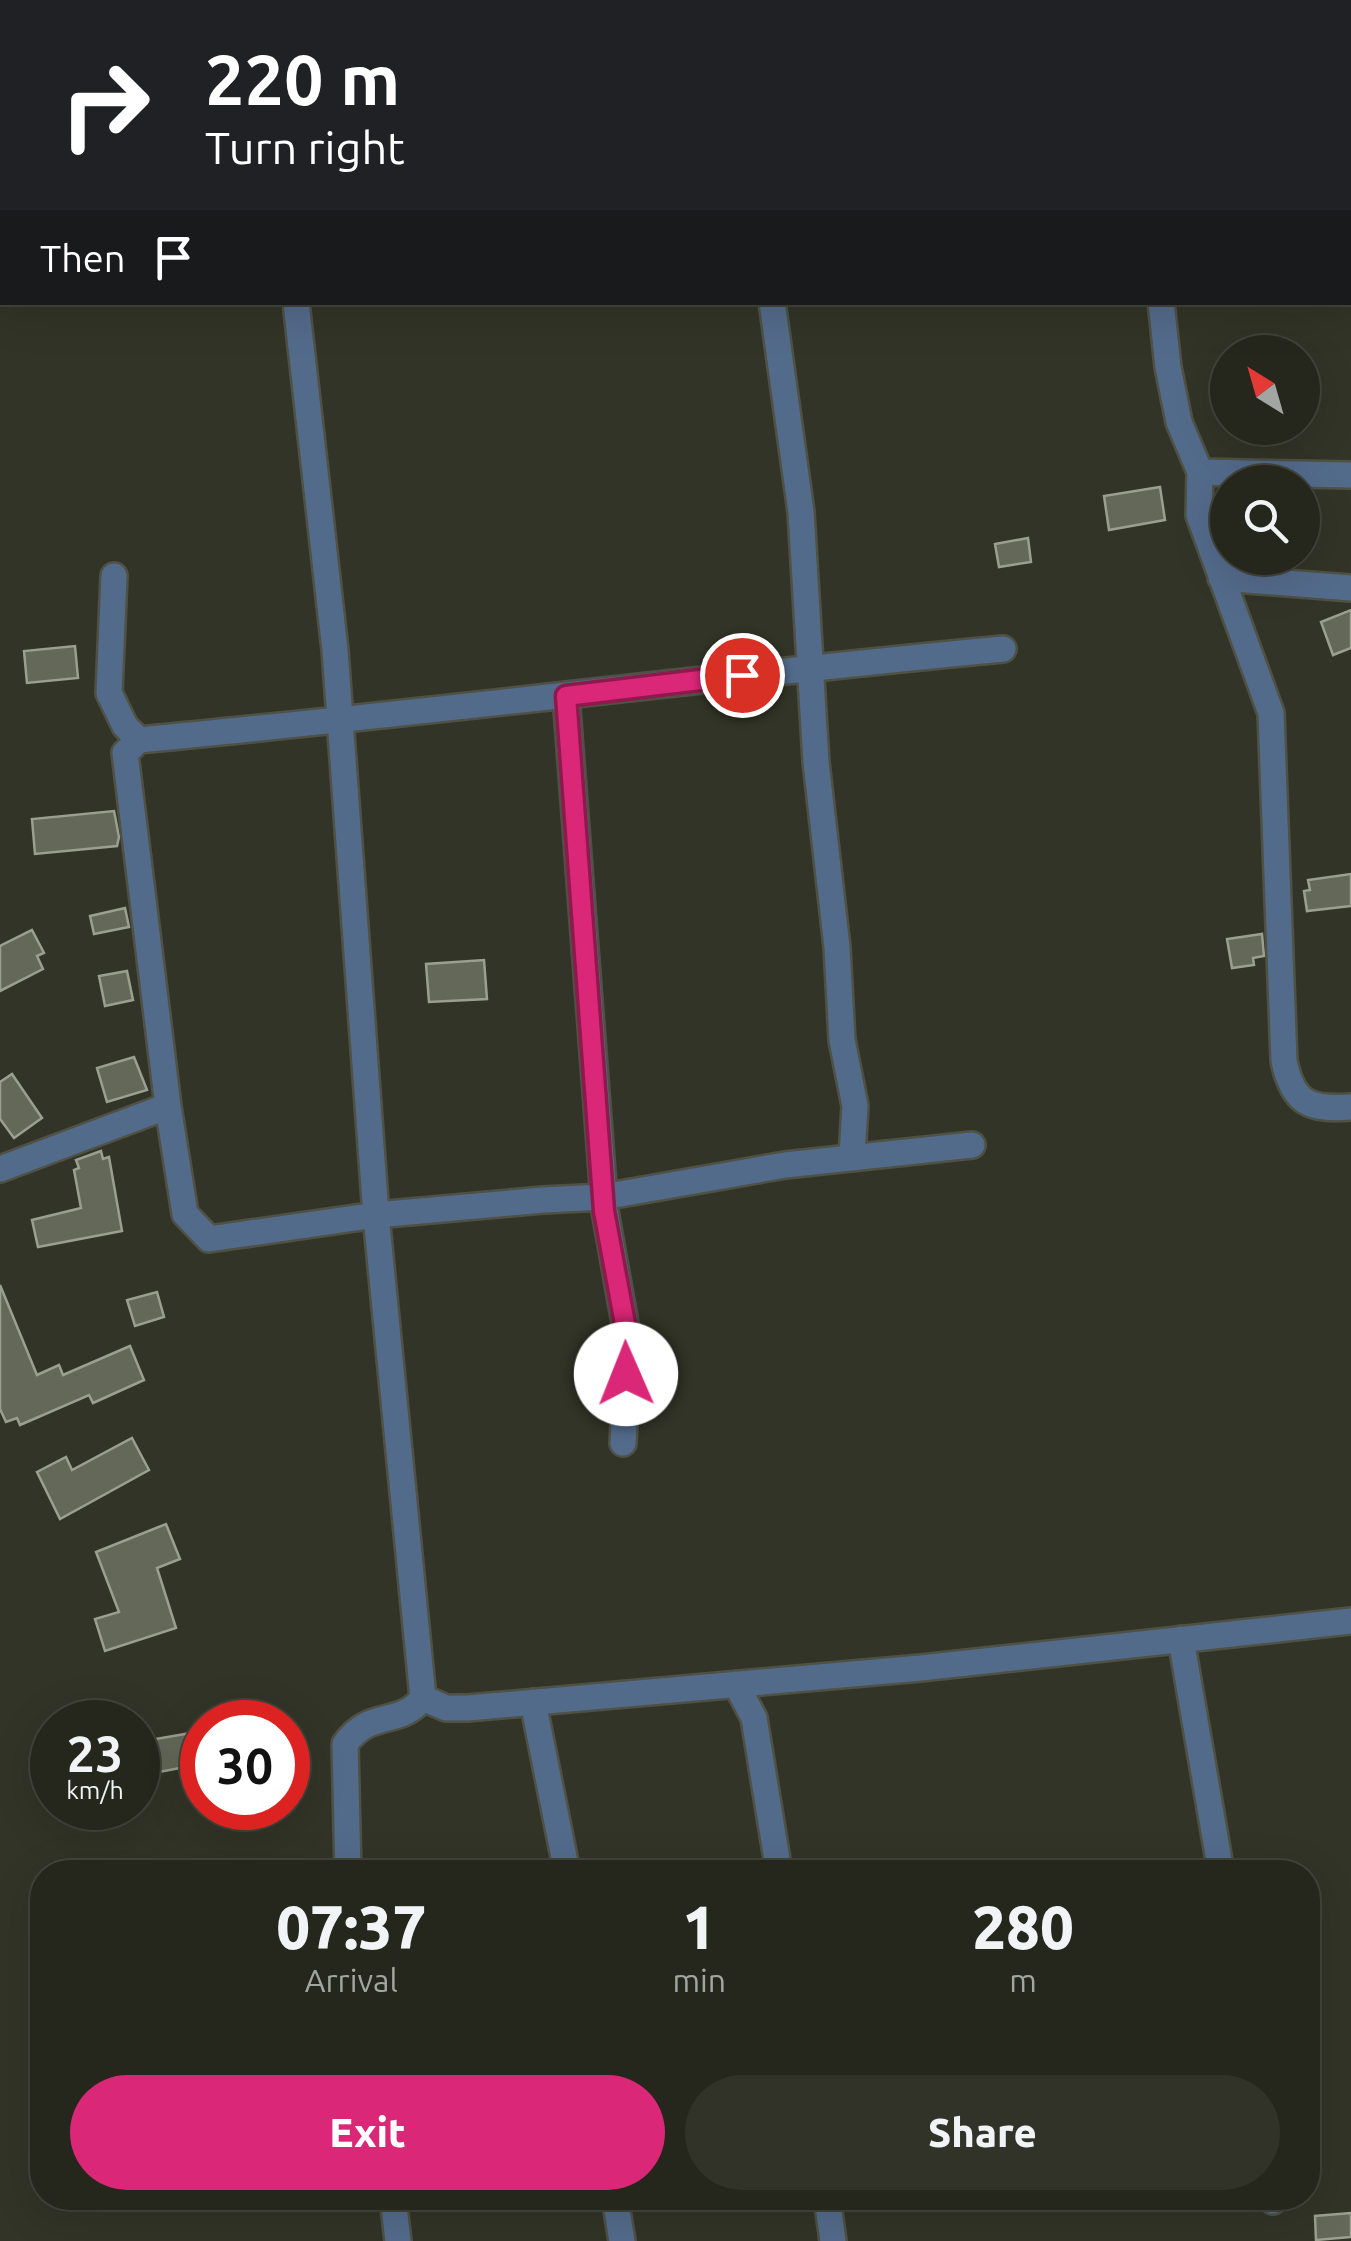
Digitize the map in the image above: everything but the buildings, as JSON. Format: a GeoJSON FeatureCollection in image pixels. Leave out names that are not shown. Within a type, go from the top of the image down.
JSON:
{"type":"FeatureCollection","features":[{"type":"Feature","properties":{"kind":"street"},"geometry":{"type":"LineString","coordinates":[[296,305],[335,650],[376,1216],[423,1698],[414,1710],[401,1716],[365,1723],[345,1744],[348,1860]]}},
{"type":"Feature","properties":{"kind":"street"},"geometry":{"type":"LineString","coordinates":[[772,305],[801,512],[816,762],[838,947],[842,1040],[855,1106],[852,1156]]}},
{"type":"Feature","properties":{"kind":"street"},"geometry":{"type":"LineString","coordinates":[[1160,305],[1179,422],[1200,472],[1199,515],[1271,712],[1284,1061],[1289,1084],[1319,1110],[1351,1107]]}},
{"type":"Feature","properties":{"kind":"street"},"geometry":{"type":"LineString","coordinates":[[1200,472],[1351,475]]}},
{"type":"Feature","properties":{"kind":"street"},"geometry":{"type":"LineString","coordinates":[[114,576],[109,693],[125,726],[139,740]]}},
{"type":"Feature","properties":{"kind":"street"},"geometry":{"type":"LineString","coordinates":[[1220,578],[1351,588]]}},
{"type":"Feature","properties":{"kind":"street"},"geometry":{"type":"LineString","coordinates":[[972,1145],[852,1156],[603,1197],[376,1216],[209,1239],[185,1214],[125,753],[139,740],[1003,649]]}},
{"type":"Feature","properties":{"kind":"street"},"geometry":{"type":"LineString","coordinates":[[566,696],[603,1197],[628,1340],[623,1443]]}},
{"type":"Feature","properties":{"kind":"street"},"geometry":{"type":"LineString","coordinates":[[0,1168],[168,1106]]}},
{"type":"Feature","properties":{"kind":"street"},"geometry":{"type":"LineString","coordinates":[[423,1698],[446,1708],[532,1702],[1351,1621]]}},
{"type":"Feature","properties":{"kind":"street"},"geometry":{"type":"LineString","coordinates":[[1182,1640],[1219,1860]]}},
{"type":"Feature","properties":{"kind":"street"},"geometry":{"type":"LineString","coordinates":[[736,1684],[754,1718],[777,1860]]}},
{"type":"Feature","properties":{"kind":"street"},"geometry":{"type":"LineString","coordinates":[[532,1702],[565,1860]]}},
{"type":"Feature","properties":{"kind":"street"},"geometry":{"type":"LineString","coordinates":[[394,2210],[398,2241]]}},
{"type":"Feature","properties":{"kind":"street"},"geometry":{"type":"LineString","coordinates":[[617,2210],[622,2241]]}},
{"type":"Feature","properties":{"kind":"street"},"geometry":{"type":"LineString","coordinates":[[829,2210],[834,2241]]}},
{"type":"Feature","properties":{"kind":"route"},"geometry":{"type":"LineString","coordinates":[[626,1374],[628,1340],[604,1211],[566,696],[742,675]]}}]}
